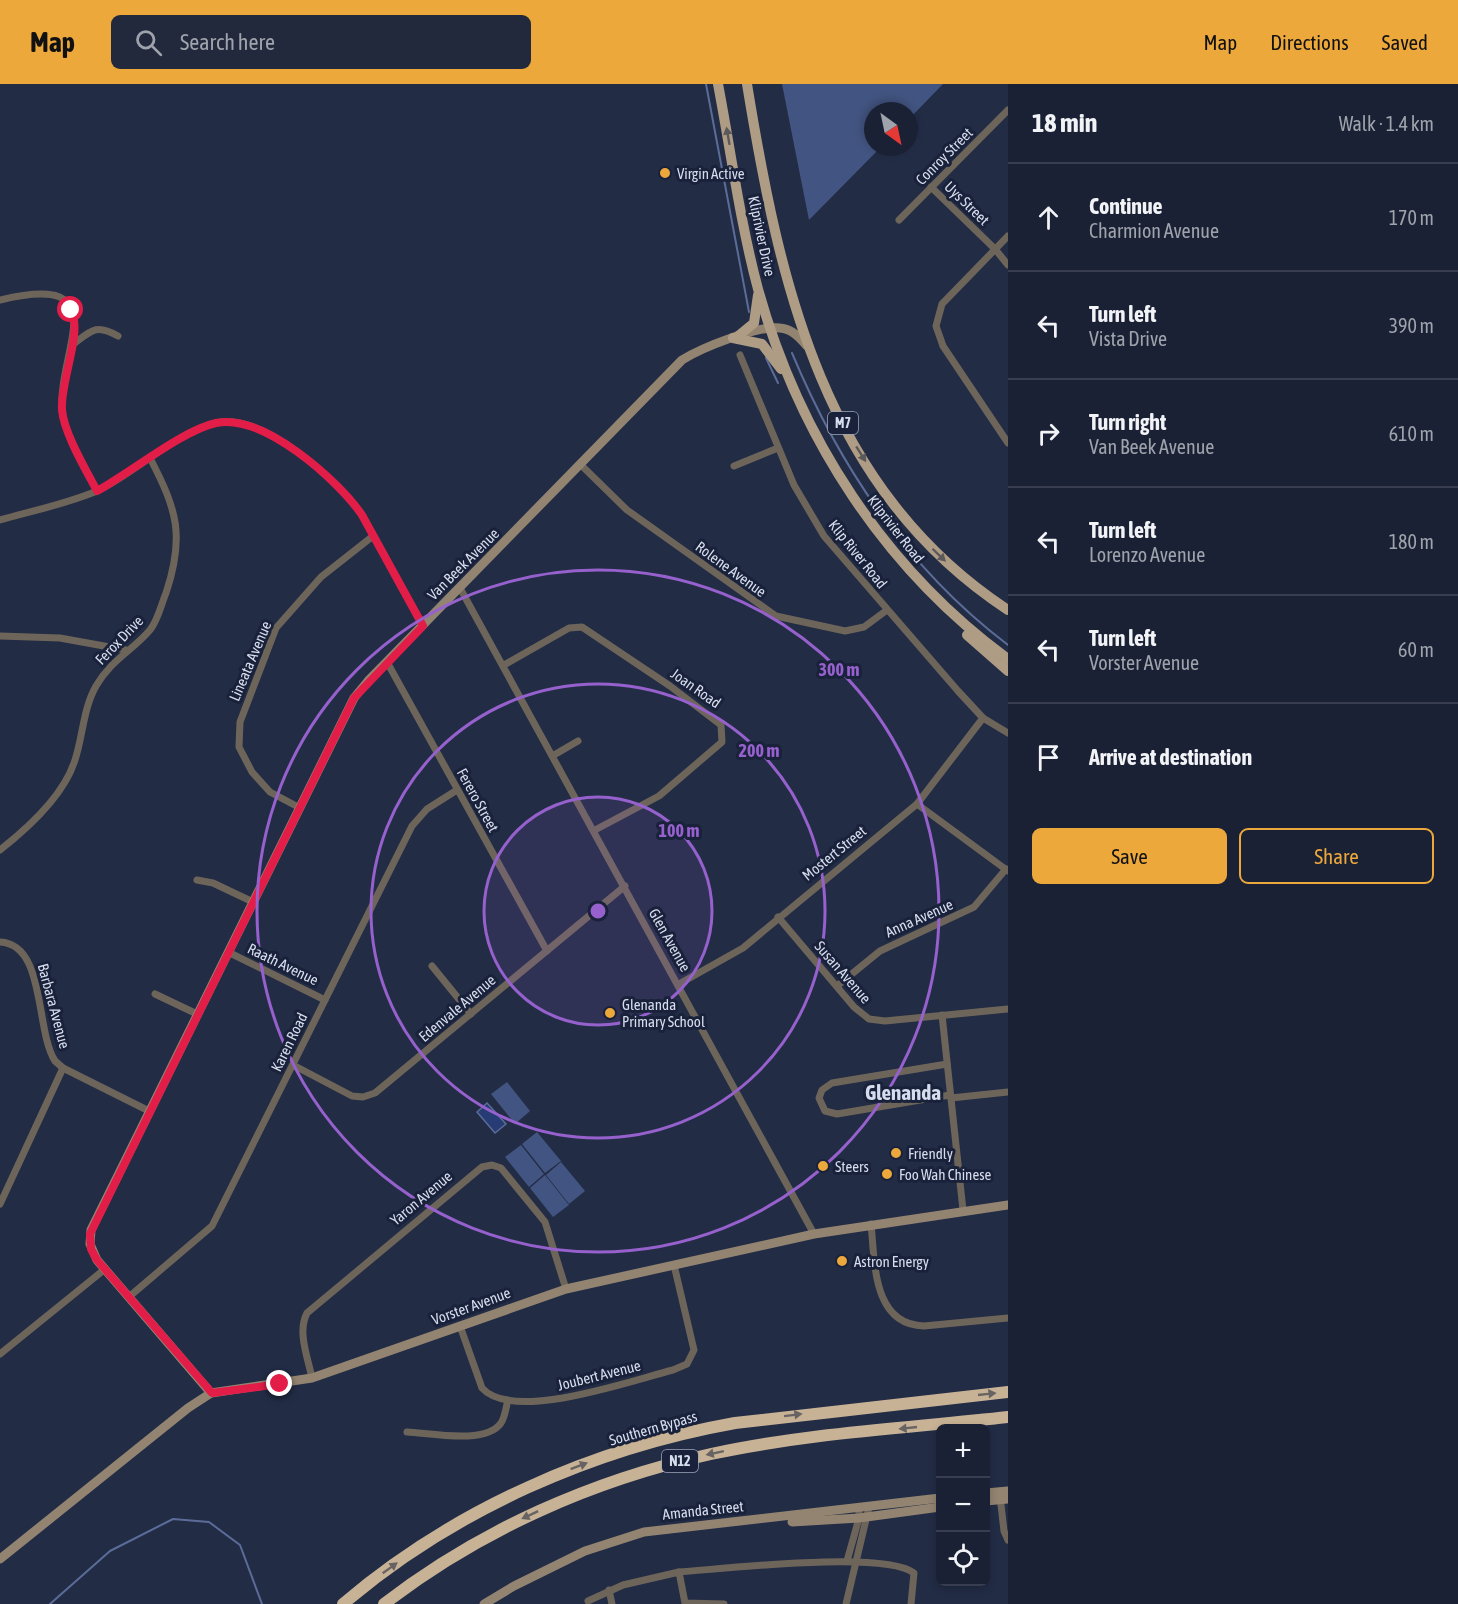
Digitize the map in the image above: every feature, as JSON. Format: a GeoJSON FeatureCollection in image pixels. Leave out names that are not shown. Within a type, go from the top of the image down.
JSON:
{"type":"FeatureCollection","features":[{"type":"Feature","properties":{"kind":"highway","name":"Southern Bypass"},"geometry":{"type":"LineString","coordinates":[[343,1604],[404,1558],[458,1524],[532,1486],[611,1455],[701,1429],[735,1423],[1008,1392]]}},
{"type":"Feature","properties":{"kind":"highway","name":"N12"},"geometry":{"type":"LineString","coordinates":[[384,1604],[438,1565],[525,1517],[592,1489],[641,1472],[749,1447],[1008,1417]]}},
{"type":"Feature","properties":{"kind":"main road","name":"Kliprivier Drive"},"geometry":{"type":"LineString","coordinates":[[718,84],[759,291],[794,389]]}},
{"type":"Feature","properties":{"kind":"main road","name":"Kliprivier Drive"},"geometry":{"type":"LineString","coordinates":[[747,84],[777,246],[807,345]]}},
{"type":"Feature","properties":{"kind":"main road"},"geometry":{"type":"LineString","coordinates":[[735,338],[754,323],[759,291]]}},
{"type":"Feature","properties":{"kind":"main road"},"geometry":{"type":"LineString","coordinates":[[735,338],[766,347],[794,389]]}},
{"type":"Feature","properties":{"kind":"main road","name":"Kliprivier Road"},"geometry":{"type":"LineString","coordinates":[[807,345],[843,423],[887,495],[912,528],[969,582],[1008,609]]}},
{"type":"Feature","properties":{"kind":"main road","name":"Kliprivier Road"},"geometry":{"type":"LineString","coordinates":[[794,389],[823,449],[868,519],[917,580],[953,615],[1008,659]]}},
{"type":"Feature","properties":{"kind":"main road"},"geometry":{"type":"LineString","coordinates":[[953,615],[971,638],[1008,671]]}},
{"type":"Feature","properties":{"kind":"street","name":"Conroy Street"},"geometry":{"type":"LineString","coordinates":[[899,220],[1008,110]]}},
{"type":"Feature","properties":{"kind":"street","name":"Uys Street"},"geometry":{"type":"LineString","coordinates":[[931,187],[995,249],[1008,266]]}},
{"type":"Feature","properties":{"kind":"street"},"geometry":{"type":"LineString","coordinates":[[1008,236],[942,304],[936,329],[947,354],[1008,443]]}},
{"type":"Feature","properties":{"kind":"street"},"geometry":{"type":"LineString","coordinates":[[0,300],[39,292],[64,301],[71,310],[75,321],[64,381],[62,411],[97,491]]}},
{"type":"Feature","properties":{"kind":"street"},"geometry":{"type":"LineString","coordinates":[[71,346],[95,328],[108,330],[118,336]]}},
{"type":"Feature","properties":{"kind":"street"},"geometry":{"type":"LineString","coordinates":[[771,329],[788,330],[807,345]]}},
{"type":"Feature","properties":{"kind":"street","name":"Van Beek Avenue"},"geometry":{"type":"LineString","coordinates":[[105,1269],[91,1249],[90,1234],[93,1225],[354,698],[682,360],[702,349],[771,329]]}},
{"type":"Feature","properties":{"kind":"street","name":"Klip River Road"},"geometry":{"type":"LineString","coordinates":[[740,355],[801,500],[814,521],[838,554],[983,718],[1008,734]]}},
{"type":"Feature","properties":{"kind":"street"},"geometry":{"type":"LineString","coordinates":[[0,520],[97,491],[150,458],[214,423],[226,422],[248,426],[290,447],[338,488],[356,507],[423,626]]}},
{"type":"Feature","properties":{"kind":"street"},"geometry":{"type":"LineString","coordinates":[[734,466],[778,448]]}},
{"type":"Feature","properties":{"kind":"street","name":"Ferox Drive"},"geometry":{"type":"LineString","coordinates":[[0,850],[33,822],[69,775],[91,697],[110,667],[154,624],[178,548],[167,493],[150,458]]}},
{"type":"Feature","properties":{"kind":"street","name":"Rolene Avenue"},"geometry":{"type":"LineString","coordinates":[[581,465],[627,510],[776,616],[845,632],[864,627],[887,610]]}},
{"type":"Feature","properties":{"kind":"street","name":"Lineata Avenue"},"geometry":{"type":"LineString","coordinates":[[300,808],[270,792],[252,772],[239,747],[240,722],[276,628],[326,572],[373,536]]}},
{"type":"Feature","properties":{"kind":"street","name":"Glen Avenue"},"geometry":{"type":"LineString","coordinates":[[460,588],[554,755],[814,1234]]}},
{"type":"Feature","properties":{"kind":"street","name":"Joan Road"},"geometry":{"type":"LineString","coordinates":[[504,665],[568,628],[582,627],[679,692],[722,725],[722,742],[709,756],[659,796],[595,830]]}},
{"type":"Feature","properties":{"kind":"street"},"geometry":{"type":"LineString","coordinates":[[0,636],[60,638],[126,650]]}},
{"type":"Feature","properties":{"kind":"street","name":"Ferero Street"},"geometry":{"type":"LineString","coordinates":[[387,662],[547,951]]}},
{"type":"Feature","properties":{"kind":"street","name":"Mostert Street"},"geometry":{"type":"LineString","coordinates":[[679,984],[737,952],[917,804],[983,718]]}},
{"type":"Feature","properties":{"kind":"street"},"geometry":{"type":"LineString","coordinates":[[554,755],[578,741]]}},
{"type":"Feature","properties":{"kind":"street","name":"Karen Road"},"geometry":{"type":"LineString","coordinates":[[130,1296],[212,1226],[416,820],[427,809],[457,790]]}},
{"type":"Feature","properties":{"kind":"street"},"geometry":{"type":"LineString","coordinates":[[917,804],[1007,870]]}},
{"type":"Feature","properties":{"kind":"street","name":"Anna Avenue"},"geometry":{"type":"LineString","coordinates":[[837,986],[880,951],[974,907],[1007,870]]}},
{"type":"Feature","properties":{"kind":"street"},"geometry":{"type":"LineString","coordinates":[[197,880],[213,883],[253,902]]}},
{"type":"Feature","properties":{"kind":"street","name":"Edenvale Avenue"},"geometry":{"type":"LineString","coordinates":[[293,1065],[352,1096],[370,1096],[625,886]]}},
{"type":"Feature","properties":{"kind":"street","name":"Susan Avenue"},"geometry":{"type":"LineString","coordinates":[[778,917],[859,1012],[869,1019],[885,1021],[1008,1008]]}},
{"type":"Feature","properties":{"kind":"street","name":"Barbara Avenue"},"geometry":{"type":"LineString","coordinates":[[0,942],[10,942],[25,953],[50,1052],[63,1068],[149,1111]]}},
{"type":"Feature","properties":{"kind":"street","name":"Raath Avenue"},"geometry":{"type":"LineString","coordinates":[[228,952],[325,1000]]}},
{"type":"Feature","properties":{"kind":"street"},"geometry":{"type":"LineString","coordinates":[[432,966],[471,1014]]}},
{"type":"Feature","properties":{"kind":"street"},"geometry":{"type":"LineString","coordinates":[[155,994],[197,1014]]}},
{"type":"Feature","properties":{"kind":"street"},"geometry":{"type":"LineString","coordinates":[[942,1015],[963,1210]]}},
{"type":"Feature","properties":{"kind":"street"},"geometry":{"type":"LineString","coordinates":[[947,1064],[832,1083],[822,1090],[819,1098],[825,1111],[837,1114],[950,1096],[1008,1092]]}},
{"type":"Feature","properties":{"kind":"street"},"geometry":{"type":"LineString","coordinates":[[0,1204],[63,1068]]}},
{"type":"Feature","properties":{"kind":"street","name":"Yaron Avenue"},"geometry":{"type":"LineString","coordinates":[[312,1378],[303,1334],[307,1313],[482,1167],[492,1165],[501,1168],[545,1222],[566,1289]]}},
{"type":"Feature","properties":{"kind":"street","name":"Vorster Avenue"},"geometry":{"type":"LineString","coordinates":[[0,1559],[188,1408],[212,1393],[312,1378],[566,1289],[814,1234],[1008,1205]]}},
{"type":"Feature","properties":{"kind":"street"},"geometry":{"type":"LineString","coordinates":[[871,1224],[879,1293],[885,1304],[904,1321],[914,1326],[924,1326],[1008,1318]]}},
{"type":"Feature","properties":{"kind":"street","name":"Joubert Avenue"},"geometry":{"type":"LineString","coordinates":[[460,1326],[482,1388],[494,1397],[508,1400],[549,1401],[687,1364],[694,1354],[694,1346],[674,1265]]}},
{"type":"Feature","properties":{"kind":"street"},"geometry":{"type":"LineString","coordinates":[[0,1354],[105,1269],[212,1393]]}},
{"type":"Feature","properties":{"kind":"street"},"geometry":{"type":"LineString","coordinates":[[407,1432],[471,1436],[484,1434],[502,1421],[508,1400]]}},
{"type":"Feature","properties":{"kind":"street"},"geometry":{"type":"LineString","coordinates":[[1004,1495],[1008,1540]]}},
{"type":"Feature","properties":{"kind":"street","name":"Amanda Street"},"geometry":{"type":"LineString","coordinates":[[902,1508],[936,1499]]}},
{"type":"Feature","properties":{"kind":"street","name":"Amanda Street"},"geometry":{"type":"LineString","coordinates":[[484,1604],[543,1571],[606,1542],[664,1528],[936,1507]]}},
{"type":"Feature","properties":{"kind":"street"},"geometry":{"type":"LineString","coordinates":[[846,1604],[851,1561],[864,1513]]}},
{"type":"Feature","properties":{"kind":"street","name":"Amanda Street"},"geometry":{"type":"LineString","coordinates":[[491,1604],[522,1586],[609,1546],[654,1534],[739,1523]]}},
{"type":"Feature","properties":{"kind":"street"},"geometry":{"type":"LineString","coordinates":[[588,1601],[609,1590],[680,1572],[851,1561],[879,1563],[912,1571],[915,1579],[910,1604]]}},
{"type":"Feature","properties":{"kind":"street"},"geometry":{"type":"LineString","coordinates":[[680,1572],[685,1604],[724,1604]]}},
{"type":"Feature","properties":{"kind":"street"},"geometry":{"type":"LineString","coordinates":[[609,1590],[612,1604]]}},
{"type":"Feature","properties":{"kind":"shaded area"},"geometry":{"type":"Polygon","coordinates":[[[782,84],[943,84],[918,110],[918,102],[864,102],[864,156],[872,156],[809,220],[782,84]]]}},
{"type":"Feature","properties":{"kind":"shaded area"},"geometry":{"type":"Polygon","coordinates":[[[507,1082],[530,1111],[515,1124],[491,1094],[507,1082]]]}},
{"type":"Feature","properties":{"kind":"shaded area"},"geometry":{"type":"Polygon","coordinates":[[[487,1103],[506,1124],[495,1133],[477,1112],[487,1103]]]}},
{"type":"Feature","properties":{"kind":"shaded area"},"geometry":{"type":"Polygon","coordinates":[[[537,1132],[561,1161],[545,1173],[522,1144],[537,1132]]]}},
{"type":"Feature","properties":{"kind":"shaded area"},"geometry":{"type":"Polygon","coordinates":[[[521,1145],[544,1174],[529,1187],[505,1157],[521,1145]]]}},
{"type":"Feature","properties":{"kind":"shaded area"},"geometry":{"type":"Polygon","coordinates":[[[561,1162],[585,1191],[569,1204],[546,1175],[561,1162]]]}},
{"type":"Feature","properties":{"kind":"shaded area"},"geometry":{"type":"Polygon","coordinates":[[[545,1175],[569,1205],[553,1217],[530,1188],[545,1175]]]}},
{"type":"Feature","properties":{"kind":"waterway"},"geometry":{"type":"LineString","coordinates":[[706,84],[749,312]]}},
{"type":"Feature","properties":{"kind":"waterway"},"geometry":{"type":"LineString","coordinates":[[792,353],[832,437],[881,514],[939,584],[972,616],[1008,645]]}},
{"type":"Feature","properties":{"kind":"waterway"},"geometry":{"type":"LineString","coordinates":[[766,358],[778,383]]}},
{"type":"Feature","properties":{"kind":"waterway"},"geometry":{"type":"LineString","coordinates":[[50,1604],[110,1551],[173,1519],[209,1522],[240,1545],[262,1604]]}},
{"type":"Feature","properties":{"kind":"place","name":"Virgin Active"},"geometry":{"type":"Point","coordinates":[665,173]}},
{"type":"Feature","properties":{"kind":"place","name":"Glenanda Primary School"},"geometry":{"type":"Point","coordinates":[610,1013]}},
{"type":"Feature","properties":{"kind":"place","name":"Friendly"},"geometry":{"type":"Point","coordinates":[896,1153]}},
{"type":"Feature","properties":{"kind":"place","name":"Steers"},"geometry":{"type":"Point","coordinates":[823,1166]}},
{"type":"Feature","properties":{"kind":"place","name":"Foo Wah Chinese"},"geometry":{"type":"Point","coordinates":[887,1174]}},
{"type":"Feature","properties":{"kind":"place","name":"Astron Energy"},"geometry":{"type":"Point","coordinates":[842,1261]}},
{"type":"Feature","properties":{"kind":"district","name":"Glenanda"},"geometry":{"type":"Point","coordinates":[903,1092]}},
{"type":"Feature","properties":{"kind":"route"},"geometry":{"type":"LineString","coordinates":[[71,310],[75,330],[64,381],[62,411],[97,491],[179,441],[214,423],[235,423],[261,431],[290,447],[350,499],[362,515],[423,626],[354,698],[90,1234],[91,1249],[97,1260],[212,1393],[280,1384]]}}]}
